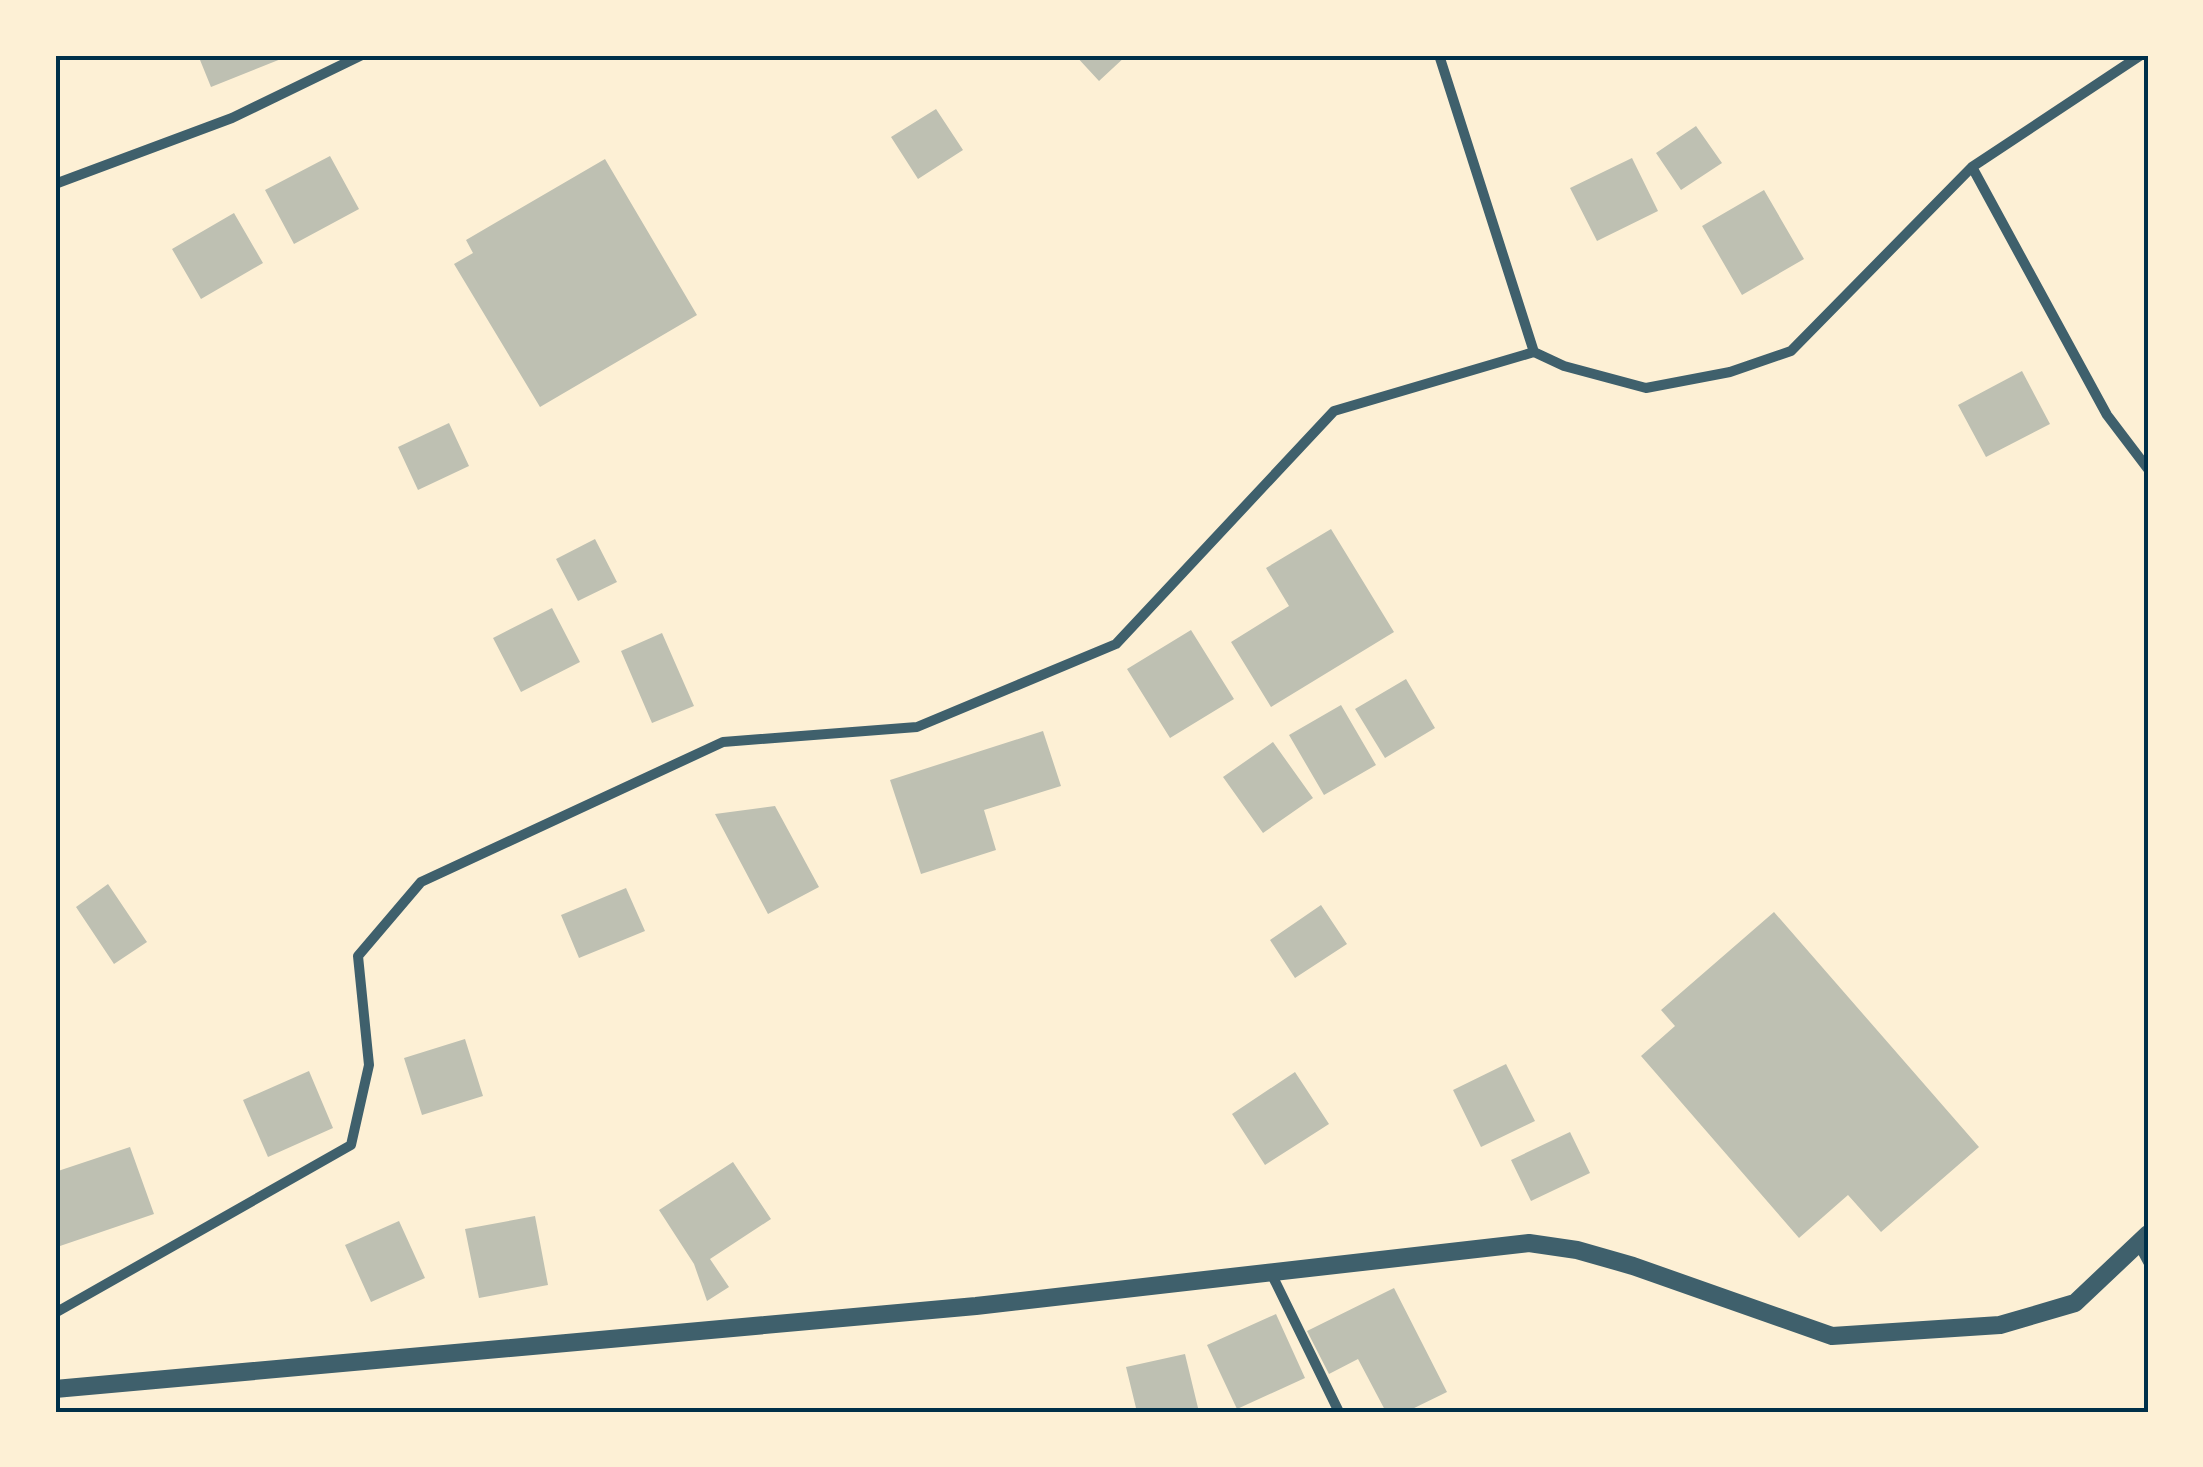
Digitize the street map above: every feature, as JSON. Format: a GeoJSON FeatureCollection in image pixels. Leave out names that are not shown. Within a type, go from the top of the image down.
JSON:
{"type":"FeatureCollection","features":[{"type":"Feature","properties":{"kind":"street"},"geometry":{"type":"LineString","coordinates":[[55,184],[232,118],[362,55]]}},
{"type":"Feature","properties":{"kind":"street"},"geometry":{"type":"LineString","coordinates":[[1439,55],[1534,352]]}},
{"type":"Feature","properties":{"kind":"street"},"geometry":{"type":"LineString","coordinates":[[55,1313],[350,1145],[369,1065],[358,956],[422,882],[723,742],[916,727],[1116,644],[1334,410],[1534,352],[1564,366],[1646,388],[1730,372],[1791,351],[1972,167],[2141,55]]}},
{"type":"Feature","properties":{"kind":"street"},"geometry":{"type":"LineString","coordinates":[[1972,167],[2107,415],[2148,469]]}},
{"type":"Feature","properties":{"kind":"street"},"geometry":{"type":"LineString","coordinates":[[55,1389],[976,1306],[1529,1243],[1577,1250],[1632,1266],[1832,1336],[2000,1325],[2075,1302],[2145,1247]]}},
{"type":"Feature","properties":{"kind":"street"},"geometry":{"type":"LineString","coordinates":[[1271,1273],[1339,1412]]}},
{"type":"Feature","properties":{"kind":"building"},"geometry":{"type":"Polygon","coordinates":[[[198,55],[291,55],[211,87],[198,55]]]}},
{"type":"Feature","properties":{"kind":"building"},"geometry":{"type":"Polygon","coordinates":[[[1075,55],[1127,55],[1099,81],[1075,55]]]}},
{"type":"Feature","properties":{"kind":"building"},"geometry":{"type":"Polygon","coordinates":[[[936,109],[963,150],[918,179],[891,137],[936,109]]]}},
{"type":"Feature","properties":{"kind":"building"},"geometry":{"type":"Polygon","coordinates":[[[1696,126],[1722,163],[1681,190],[1656,153],[1696,126]]]}},
{"type":"Feature","properties":{"kind":"building"},"geometry":{"type":"Polygon","coordinates":[[[330,156],[359,209],[294,244],[265,190],[330,156]]]}},
{"type":"Feature","properties":{"kind":"building"},"geometry":{"type":"Polygon","coordinates":[[[1632,158],[1658,211],[1597,241],[1570,188],[1632,158]]]}},
{"type":"Feature","properties":{"kind":"building"},"geometry":{"type":"Polygon","coordinates":[[[605,159],[697,315],[540,407],[454,264],[473,253],[466,240],[605,159]]]}},
{"type":"Feature","properties":{"kind":"building"},"geometry":{"type":"Polygon","coordinates":[[[1764,190],[1804,259],[1742,295],[1702,226],[1764,190]]]}},
{"type":"Feature","properties":{"kind":"building"},"geometry":{"type":"Polygon","coordinates":[[[234,213],[263,263],[201,299],[172,249],[234,213]]]}},
{"type":"Feature","properties":{"kind":"building"},"geometry":{"type":"Polygon","coordinates":[[[2022,371],[2050,424],[1986,457],[1958,405],[2022,371]]]}},
{"type":"Feature","properties":{"kind":"building"},"geometry":{"type":"Polygon","coordinates":[[[449,423],[469,466],[418,490],[398,447],[449,423]]]}},
{"type":"Feature","properties":{"kind":"building"},"geometry":{"type":"Polygon","coordinates":[[[1331,529],[1394,632],[1271,707],[1231,642],[1289,606],[1266,568],[1331,529]]]}},
{"type":"Feature","properties":{"kind":"building"},"geometry":{"type":"Polygon","coordinates":[[[595,539],[617,582],[578,601],[556,559],[595,539]]]}},
{"type":"Feature","properties":{"kind":"building"},"geometry":{"type":"Polygon","coordinates":[[[552,608],[580,662],[521,692],[493,638],[552,608]]]}},
{"type":"Feature","properties":{"kind":"building"},"geometry":{"type":"Polygon","coordinates":[[[1191,630],[1234,699],[1170,738],[1127,669],[1191,630]]]}},
{"type":"Feature","properties":{"kind":"building"},"geometry":{"type":"Polygon","coordinates":[[[662,633],[694,706],[652,723],[621,651],[662,633]]]}},
{"type":"Feature","properties":{"kind":"building"},"geometry":{"type":"Polygon","coordinates":[[[1406,679],[1435,728],[1385,758],[1355,709],[1406,679]]]}},
{"type":"Feature","properties":{"kind":"building"},"geometry":{"type":"Polygon","coordinates":[[[1341,705],[1376,765],[1324,795],[1289,735],[1341,705]]]}},
{"type":"Feature","properties":{"kind":"building"},"geometry":{"type":"Polygon","coordinates":[[[1043,731],[1061,786],[984,810],[996,850],[921,874],[890,780],[1043,731]]]}},
{"type":"Feature","properties":{"kind":"building"},"geometry":{"type":"Polygon","coordinates":[[[1273,742],[1313,798],[1263,833],[1223,777],[1273,742]]]}},
{"type":"Feature","properties":{"kind":"building"},"geometry":{"type":"Polygon","coordinates":[[[775,806],[819,887],[768,914],[715,814],[775,806]]]}},
{"type":"Feature","properties":{"kind":"building"},"geometry":{"type":"Polygon","coordinates":[[[108,884],[147,942],[114,964],[76,907],[108,884]]]}},
{"type":"Feature","properties":{"kind":"building"},"geometry":{"type":"Polygon","coordinates":[[[626,888],[645,931],[579,958],[561,915],[626,888]]]}},
{"type":"Feature","properties":{"kind":"building"},"geometry":{"type":"Polygon","coordinates":[[[1321,905],[1347,944],[1295,978],[1270,940],[1321,905]]]}},
{"type":"Feature","properties":{"kind":"building"},"geometry":{"type":"Polygon","coordinates":[[[1774,912],[1979,1147],[1881,1232],[1848,1195],[1799,1238],[1641,1056],[1675,1026],[1661,1010],[1774,912]]]}},
{"type":"Feature","properties":{"kind":"building"},"geometry":{"type":"Polygon","coordinates":[[[465,1039],[483,1096],[422,1115],[404,1058],[465,1039]]]}},
{"type":"Feature","properties":{"kind":"building"},"geometry":{"type":"Polygon","coordinates":[[[1506,1064],[1535,1121],[1481,1147],[1453,1090],[1506,1064]]]}},
{"type":"Feature","properties":{"kind":"building"},"geometry":{"type":"Polygon","coordinates":[[[309,1071],[333,1128],[268,1157],[243,1100],[309,1071]]]}},
{"type":"Feature","properties":{"kind":"building"},"geometry":{"type":"Polygon","coordinates":[[[1295,1072],[1329,1124],[1265,1165],[1232,1114],[1295,1072]]]}},
{"type":"Feature","properties":{"kind":"building"},"geometry":{"type":"Polygon","coordinates":[[[1570,1132],[1590,1173],[1531,1201],[1511,1160],[1570,1132]]]}},
{"type":"Feature","properties":{"kind":"building"},"geometry":{"type":"Polygon","coordinates":[[[130,1147],[154,1214],[60,1246],[55,1233],[55,1172],[130,1147]]]}},
{"type":"Feature","properties":{"kind":"building"},"geometry":{"type":"Polygon","coordinates":[[[733,1162],[771,1219],[710,1259],[729,1287],[707,1301],[694,1264],[659,1210],[733,1162]]]}},
{"type":"Feature","properties":{"kind":"building"},"geometry":{"type":"Polygon","coordinates":[[[535,1216],[548,1285],[479,1298],[465,1229],[535,1216]]]}},
{"type":"Feature","properties":{"kind":"building"},"geometry":{"type":"Polygon","coordinates":[[[399,1221],[425,1278],[371,1302],[345,1245],[399,1221]]]}},
{"type":"Feature","properties":{"kind":"building"},"geometry":{"type":"Polygon","coordinates":[[[1394,1288],[1447,1392],[1406,1412],[1386,1412],[1358,1359],[1329,1374],[1307,1331],[1394,1288]]]}},
{"type":"Feature","properties":{"kind":"building"},"geometry":{"type":"Polygon","coordinates":[[[1276,1314],[1305,1378],[1237,1409],[1207,1345],[1276,1314]]]}},
{"type":"Feature","properties":{"kind":"building"},"geometry":{"type":"Polygon","coordinates":[[[1185,1354],[1199,1412],[1137,1412],[1126,1367],[1185,1354]]]}}]}
